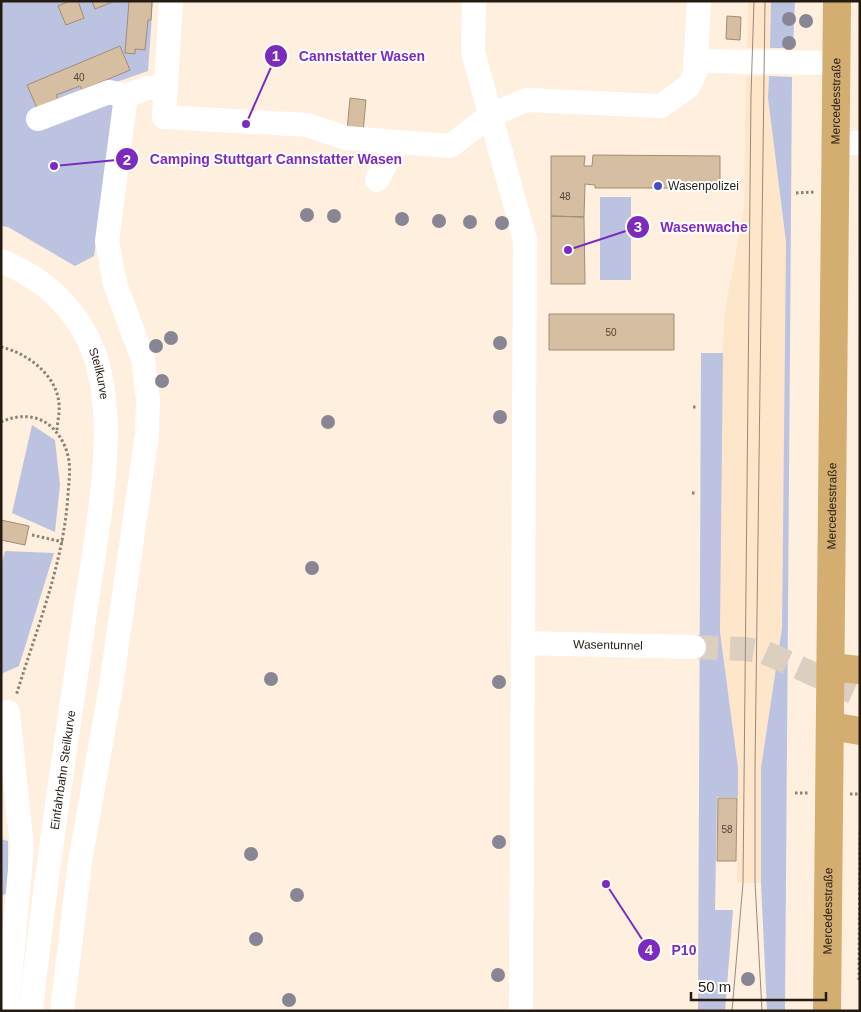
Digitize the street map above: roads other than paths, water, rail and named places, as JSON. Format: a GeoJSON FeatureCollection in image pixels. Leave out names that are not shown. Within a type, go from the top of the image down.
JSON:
{"type":"FeatureCollection","features":[{"type":"Feature","properties":{"kind":"main road","name":"Mercedesstraße"},"geometry":{"type":"LineString","coordinates":[[826,1011],[831,667],[847,143],[836,63],[837,1]]}},
{"type":"Feature","properties":{"kind":"main road"},"geometry":{"type":"LineString","coordinates":[[831,667],[860,670]]}},
{"type":"Feature","properties":{"kind":"main road"},"geometry":{"type":"LineString","coordinates":[[831,726],[860,731]]}},
{"type":"Feature","properties":{"kind":"street"},"geometry":{"type":"LineString","coordinates":[[171,1],[164,117],[307,126],[346,138],[450,146],[491,115],[526,100],[661,106],[689,86],[695,73],[699,1]]}},
{"type":"Feature","properties":{"kind":"street"},"geometry":{"type":"LineString","coordinates":[[474,1],[473,52],[525,240],[521,1011]]}},
{"type":"Feature","properties":{"kind":"street"},"geometry":{"type":"LineString","coordinates":[[696,61],[836,63]]}},
{"type":"Feature","properties":{"kind":"street"},"geometry":{"type":"LineString","coordinates":[[38,118],[109,92],[126,96],[147,88],[166,89]]}},
{"type":"Feature","properties":{"kind":"street"},"geometry":{"type":"LineString","coordinates":[[62,1011],[80,862],[111,686],[147,434],[148,400],[143,359],[115,284],[107,241],[126,96]]}},
{"type":"Feature","properties":{"kind":"street"},"geometry":{"type":"LineString","coordinates":[[377,180],[398,142]]}},
{"type":"Feature","properties":{"kind":"street","name":"Steilkurve"},"geometry":{"type":"LineString","coordinates":[[1,261],[24,271],[60,298],[81,325],[96,360],[101,378],[106,421],[97,530]]}},
{"type":"Feature","properties":{"kind":"street","name":"Einfahrbahn Steilkurve"},"geometry":{"type":"LineString","coordinates":[[31,1011],[97,530]]}},
{"type":"Feature","properties":{"kind":"street","name":"Wasentunnel"},"geometry":{"type":"LineString","coordinates":[[523,643],[694,647]]}},
{"type":"Feature","properties":{"kind":"street"},"geometry":{"type":"LineString","coordinates":[[7,1011],[22,848],[8,712]]}},
{"type":"Feature","properties":{"kind":"tunnel"},"geometry":{"type":"LineString","coordinates":[[694,647],[745,649],[764,652],[860,695]]}},
{"type":"Feature","properties":{"kind":"tram line"},"geometry":{"type":"LineString","coordinates":[[732,1011],[743,883],[751,95],[754,1]]}},
{"type":"Feature","properties":{"kind":"tram line"},"geometry":{"type":"LineString","coordinates":[[762,1011],[755,882],[755,769],[765,1]]}},
{"type":"Feature","properties":{"kind":"place","name":"Cannstatter Wasen"},"geometry":{"type":"Point","coordinates":[246,124]}},
{"type":"Feature","properties":{"kind":"place","name":"Camping Stuttgart Cannstatter Wasen"},"geometry":{"type":"Point","coordinates":[54,166]}},
{"type":"Feature","properties":{"kind":"place","name":"Wasenpolizei"},"geometry":{"type":"Point","coordinates":[658,186]}},
{"type":"Feature","properties":{"kind":"place","name":"Wasenwache"},"geometry":{"type":"Point","coordinates":[568,250]}},
{"type":"Feature","properties":{"kind":"place","name":"P10"},"geometry":{"type":"Point","coordinates":[606,884]}}]}
